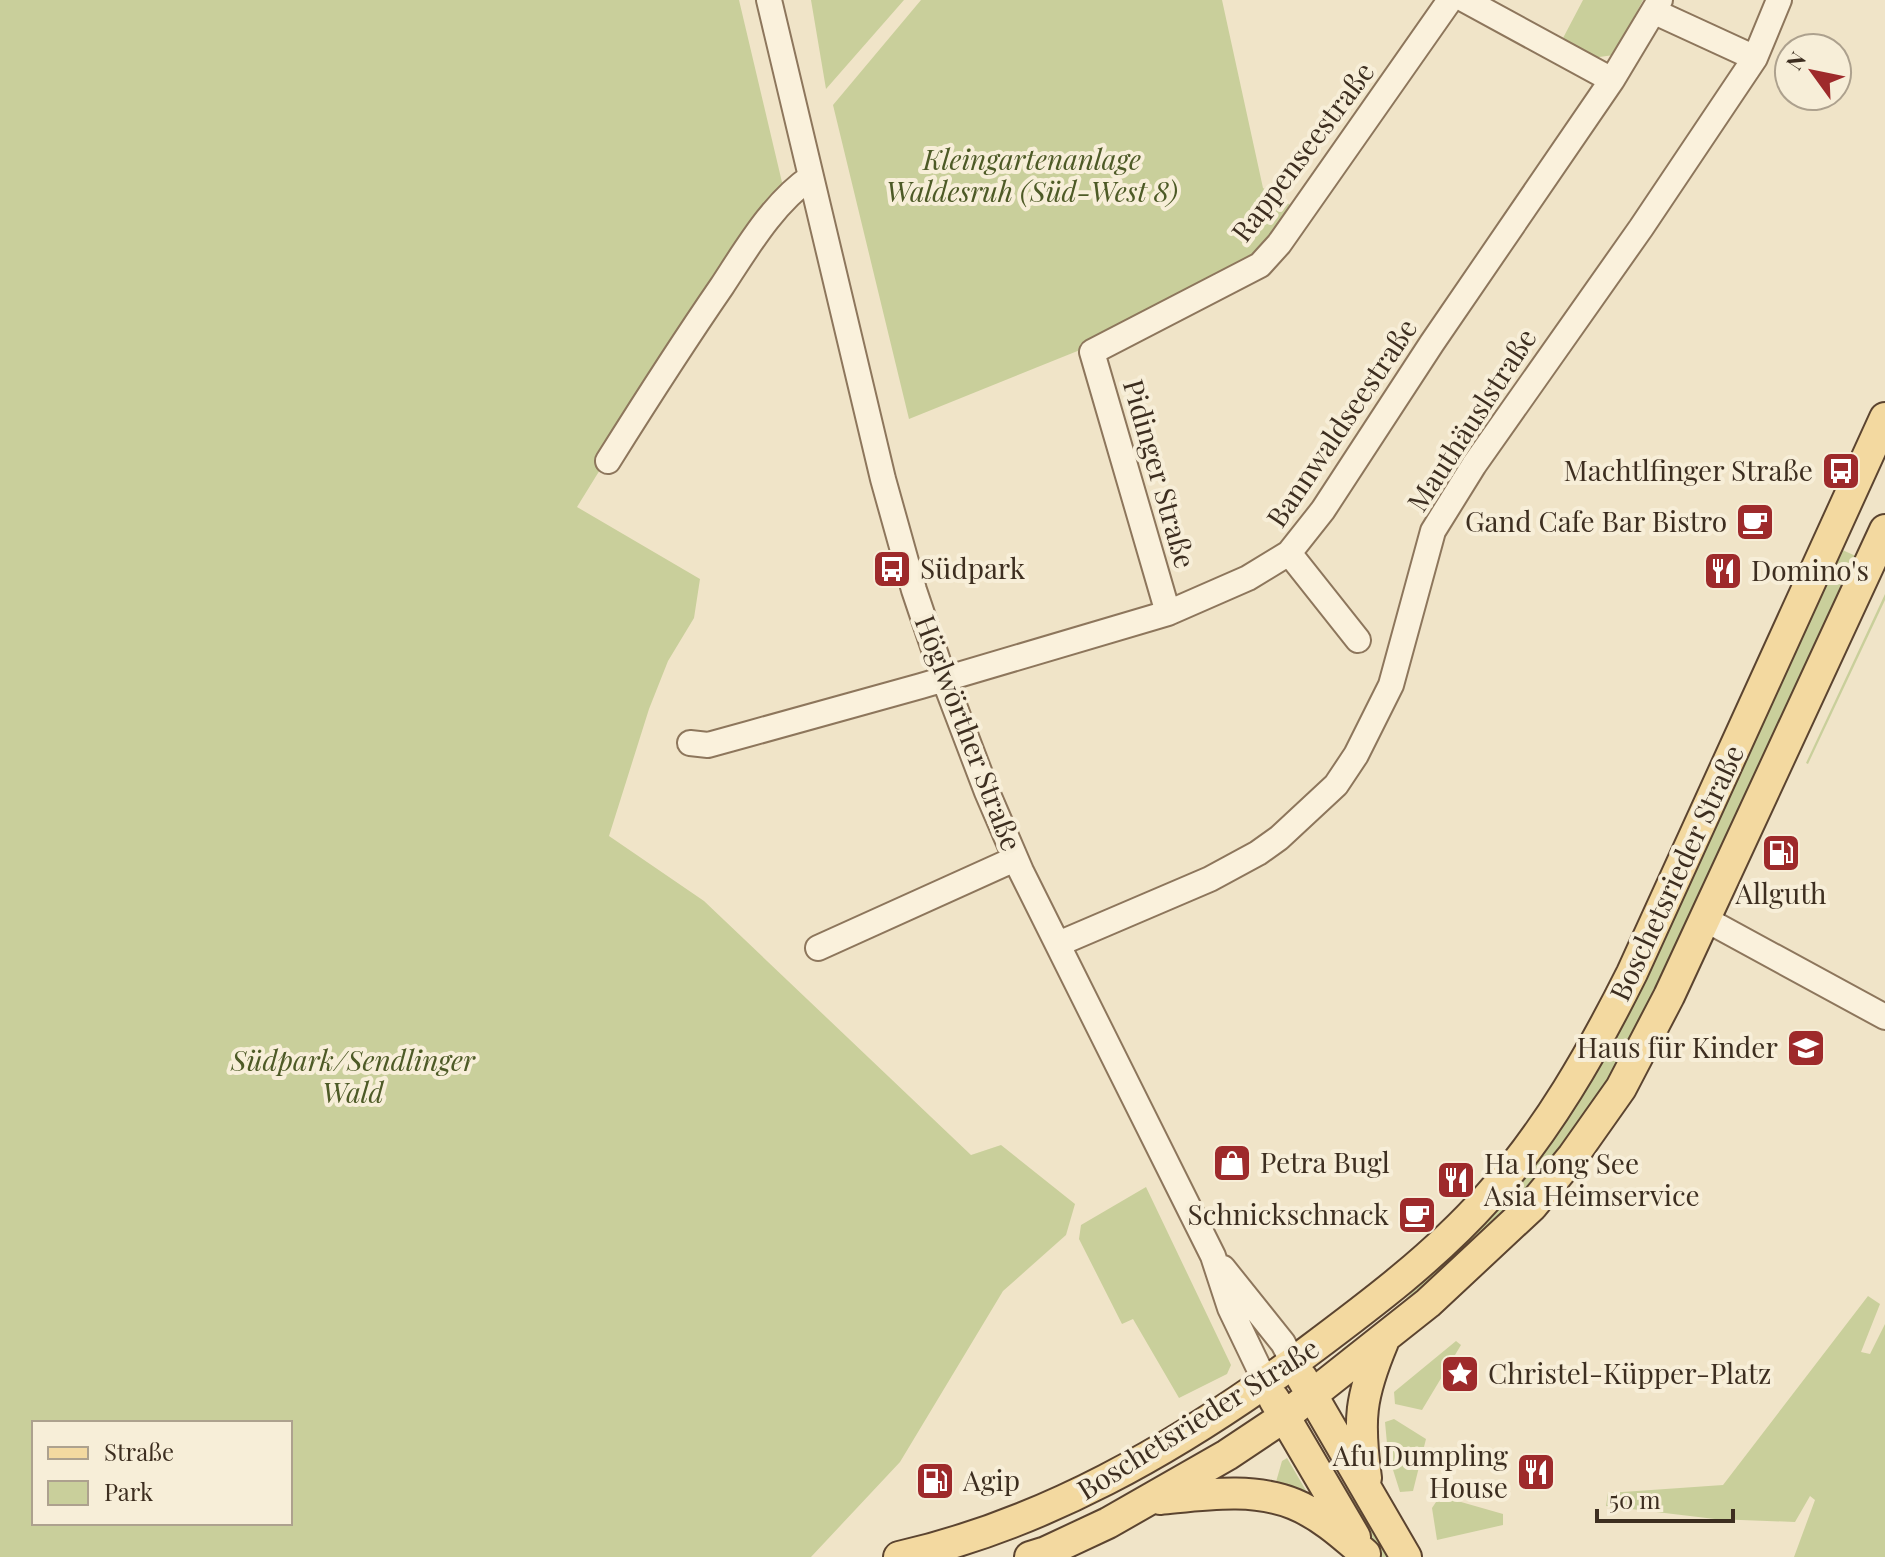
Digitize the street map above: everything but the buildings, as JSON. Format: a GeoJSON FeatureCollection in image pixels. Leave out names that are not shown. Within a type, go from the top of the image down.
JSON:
{"type":"FeatureCollection","features":[{"type":"Feature","properties":{"kind":"main road","name":"Boschetsrieder Straße"},"geometry":{"type":"LineString","coordinates":[[899,1557],[988,1531],[1067,1501],[1135,1465],[1266,1383],[1378,1300],[1439,1247],[1488,1198],[1540,1129],[1601,1035],[1885,418]]}},
{"type":"Feature","properties":{"kind":"main road","name":"Boschetsrieder Straße"},"geometry":{"type":"LineString","coordinates":[[1038,1555],[1150,1500],[1284,1417],[1428,1303],[1532,1206],[1573,1156],[1621,1088],[1640,1054],[1884,535]]}},
{"type":"Feature","properties":{"kind":"main road"},"geometry":{"type":"LineString","coordinates":[[1540,1129],[1544,1140],[1555,1150],[1573,1156]]}},
{"type":"Feature","properties":{"kind":"main road"},"geometry":{"type":"LineString","coordinates":[[1368,1489],[1361,1440],[1361,1412],[1368,1378],[1385,1337]]}},
{"type":"Feature","properties":{"kind":"main road"},"geometry":{"type":"LineString","coordinates":[[1293,1362],[1406,1557]]}},
{"type":"Feature","properties":{"kind":"main road","name":"Höglwörther Straße"},"geometry":{"type":"LineString","coordinates":[[1266,1383],[1366,1555]]}},
{"type":"Feature","properties":{"kind":"main road"},"geometry":{"type":"LineString","coordinates":[[1150,1500],[1229,1494],[1273,1498],[1295,1504],[1333,1526],[1366,1555]]}},
{"type":"Feature","properties":{"kind":"street","name":"Höglwörther Straße"},"geometry":{"type":"LineString","coordinates":[[769,0],[883,479],[914,590],[944,679],[1015,859],[1213,1256],[1230,1308],[1266,1383]]}},
{"type":"Feature","properties":{"kind":"street","name":"Rappenseestraße"},"geometry":{"type":"LineString","coordinates":[[1092,352],[1260,265],[1279,244],[1450,0]]}},
{"type":"Feature","properties":{"kind":"street"},"geometry":{"type":"LineString","coordinates":[[1465,0],[1612,80]]}},
{"type":"Feature","properties":{"kind":"street","name":"Mauthäuslstraße"},"geometry":{"type":"LineString","coordinates":[[1058,944],[1210,879],[1258,853],[1279,838],[1336,785],[1356,755],[1391,685],[1433,531],[1474,465],[1641,228],[1755,58],[1779,0]]}},
{"type":"Feature","properties":{"kind":"street"},"geometry":{"type":"LineString","coordinates":[[1658,6],[1755,58]]}},
{"type":"Feature","properties":{"kind":"street","name":"Bannwaldseestraße"},"geometry":{"type":"LineString","coordinates":[[690,743],[708,745],[1168,613],[1248,578],[1289,553],[1323,510],[1432,343],[1612,80],[1658,6]]}},
{"type":"Feature","properties":{"kind":"street"},"geometry":{"type":"LineString","coordinates":[[608,461],[663,372],[754,238],[795,188],[811,177]]}},
{"type":"Feature","properties":{"kind":"street","name":"Pidinger Straße"},"geometry":{"type":"LineString","coordinates":[[1092,352],[1168,613]]}},
{"type":"Feature","properties":{"kind":"street"},"geometry":{"type":"LineString","coordinates":[[1289,553],[1358,640]]}},
{"type":"Feature","properties":{"kind":"street"},"geometry":{"type":"LineString","coordinates":[[818,948],[1015,859]]}},
{"type":"Feature","properties":{"kind":"street"},"geometry":{"type":"LineString","coordinates":[[1705,919],[1885,1017]]}},
{"type":"Feature","properties":{"kind":"street","name":"Höglwörther Straße"},"geometry":{"type":"LineString","coordinates":[[1213,1256],[1283,1343],[1293,1362]]}},
{"type":"Feature","properties":{"kind":"green space","name":"Südpark/Sendlinger Wald"},"geometry":{"type":"Polygon","coordinates":[[[0,0],[739,0],[785,195],[661,371],[577,507],[700,579],[694,618],[668,661],[649,709],[609,836],[704,901],[971,1155],[1001,1145],[1075,1204],[1066,1235],[1003,1291],[900,1462],[811,1557],[0,1557],[0,0]]]}},
{"type":"Feature","properties":{"kind":"green space"},"geometry":{"type":"Polygon","coordinates":[[[811,0],[904,0],[826,89],[811,0]]]}},
{"type":"Feature","properties":{"kind":"green space","name":"Kleingartenanlage Waldesruh (Süd-West 8)"},"geometry":{"type":"Polygon","coordinates":[[[921,0],[1222,0],[1263,188],[1295,208],[1273,236],[1247,261],[1080,350],[909,419],[833,105],[921,0]]]}},
{"type":"Feature","properties":{"kind":"green space"},"geometry":{"type":"Polygon","coordinates":[[[1583,0],[1643,0],[1614,55],[1592,58],[1562,40],[1583,0]]]}},
{"type":"Feature","properties":{"kind":"green space"},"geometry":{"type":"Polygon","coordinates":[[[1838,548],[1858,557],[1675,957],[1587,1122],[1475,1251],[1346,1356],[1342,1349],[1393,1312],[1511,1190],[1838,548]]]}},
{"type":"Feature","properties":{"kind":"green space"},"geometry":{"type":"Polygon","coordinates":[[[1885,594],[1885,600],[1808,764],[1806,763],[1885,594]]]}},
{"type":"Feature","properties":{"kind":"green space"},"geometry":{"type":"Polygon","coordinates":[[[1146,1187],[1231,1365],[1227,1374],[1179,1398],[1133,1319],[1122,1324],[1079,1239],[1081,1225],[1146,1187]]]}},
{"type":"Feature","properties":{"kind":"green space"},"geometry":{"type":"Polygon","coordinates":[[[1868,1296],[1880,1304],[1861,1352],[1870,1354],[1885,1324],[1885,1557],[1794,1557],[1815,1500],[1810,1496],[1795,1522],[1715,1519],[1606,1506],[1608,1493],[1723,1485],[1868,1296]]]}},
{"type":"Feature","properties":{"kind":"green space"},"geometry":{"type":"Polygon","coordinates":[[[1456,1341],[1461,1345],[1422,1410],[1395,1404],[1394,1392],[1456,1341]]]}},
{"type":"Feature","properties":{"kind":"green space"},"geometry":{"type":"Polygon","coordinates":[[[1394,1419],[1426,1439],[1413,1491],[1400,1492],[1388,1454],[1385,1422],[1394,1419]]]}},
{"type":"Feature","properties":{"kind":"green space"},"geometry":{"type":"Polygon","coordinates":[[[1315,1438],[1389,1557],[1379,1557],[1310,1441],[1315,1438]]]}},
{"type":"Feature","properties":{"kind":"green space"},"geometry":{"type":"Polygon","coordinates":[[[1287,1458],[1315,1506],[1274,1489],[1282,1461],[1287,1458]]]}},
{"type":"Feature","properties":{"kind":"green space"},"geometry":{"type":"Polygon","coordinates":[[[1440,1496],[1503,1514],[1503,1525],[1437,1540],[1432,1508],[1440,1496]]]}},
{"type":"Feature","properties":{"kind":"place","name":"Machtlfinger Straße"},"geometry":{"type":"Point","coordinates":[1841,471]}},
{"type":"Feature","properties":{"kind":"place","name":"Gand Cafe Bar Bistro"},"geometry":{"type":"Point","coordinates":[1755,522]}},
{"type":"Feature","properties":{"kind":"place","name":"Südpark"},"geometry":{"type":"Point","coordinates":[892,569]}},
{"type":"Feature","properties":{"kind":"place","name":"Domino's"},"geometry":{"type":"Point","coordinates":[1723,571]}},
{"type":"Feature","properties":{"kind":"place","name":"Allguth"},"geometry":{"type":"Point","coordinates":[1781,853]}},
{"type":"Feature","properties":{"kind":"place","name":"Haus für Kinder"},"geometry":{"type":"Point","coordinates":[1806,1048]}},
{"type":"Feature","properties":{"kind":"place","name":"Petra Bugl"},"geometry":{"type":"Point","coordinates":[1232,1163]}},
{"type":"Feature","properties":{"kind":"place","name":"Ha Long See Asia Heimservice"},"geometry":{"type":"Point","coordinates":[1456,1180]}},
{"type":"Feature","properties":{"kind":"place","name":"Schnickschnack"},"geometry":{"type":"Point","coordinates":[1417,1215]}},
{"type":"Feature","properties":{"kind":"place","name":"Christel-Küpper-Platz"},"geometry":{"type":"Point","coordinates":[1460,1374]}},
{"type":"Feature","properties":{"kind":"place","name":"Afu Dumpling House"},"geometry":{"type":"Point","coordinates":[1536,1472]}},
{"type":"Feature","properties":{"kind":"place","name":"Agip"},"geometry":{"type":"Point","coordinates":[935,1481]}}]}
